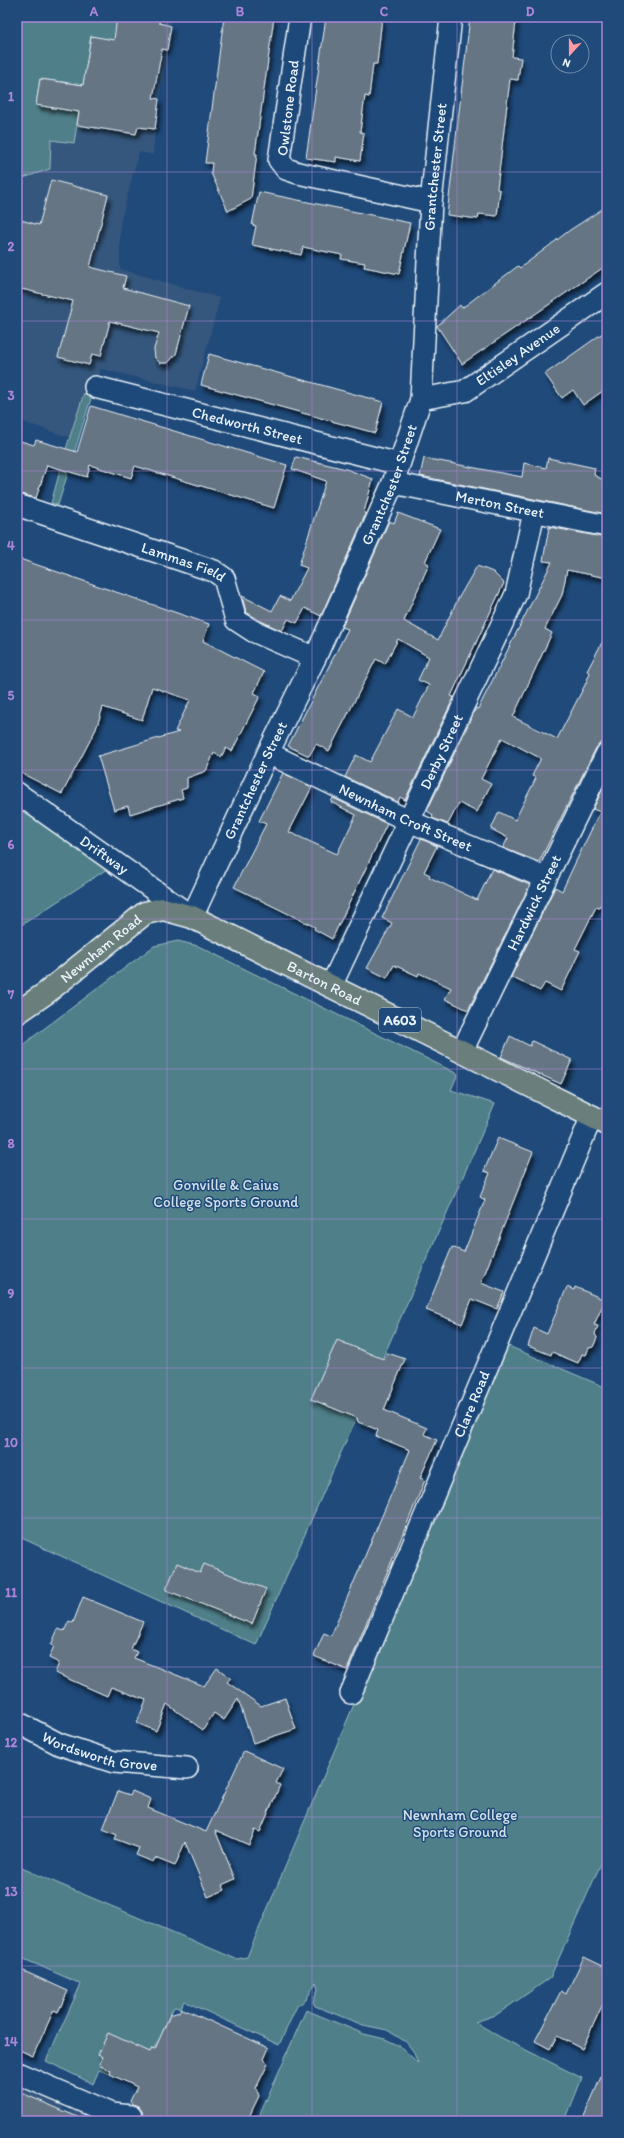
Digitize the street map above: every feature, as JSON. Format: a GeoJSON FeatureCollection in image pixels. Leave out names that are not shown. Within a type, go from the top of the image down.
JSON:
{"type":"FeatureCollection","features":[{"type":"Feature","properties":{"kind":"main road","name":"Newnham Road"},"geometry":{"type":"LineString","coordinates":[[17,1013],[46,993],[145,913],[163,909],[192,917]]}},
{"type":"Feature","properties":{"kind":"main road","name":"Barton Road"},"geometry":{"type":"LineString","coordinates":[[192,917],[599,1120]]}},
{"type":"Feature","properties":{"kind":"street","name":"Owlstone Road"},"geometry":{"type":"LineString","coordinates":[[300,17],[279,160],[286,169],[298,173],[431,202]]}},
{"type":"Feature","properties":{"kind":"street","name":"Grantchester Street"},"geometry":{"type":"LineString","coordinates":[[192,917],[268,752],[315,658],[396,474],[421,399],[431,202],[451,17]]}},
{"type":"Feature","properties":{"kind":"street","name":"Eltisley Avenue"},"geometry":{"type":"LineString","coordinates":[[421,399],[465,391],[607,292]]}},
{"type":"Feature","properties":{"kind":"street","name":"Chedworth Street"},"geometry":{"type":"LineString","coordinates":[[95,387],[396,474]]}},
{"type":"Feature","properties":{"kind":"street","name":"Merton Street"},"geometry":{"type":"LineString","coordinates":[[396,474],[534,512],[607,526]]}},
{"type":"Feature","properties":{"kind":"street","name":"Lammas Field"},"geometry":{"type":"LineString","coordinates":[[17,505],[214,572],[224,578],[236,620],[253,631],[315,658]]}},
{"type":"Feature","properties":{"kind":"street","name":"Derby Street"},"geometry":{"type":"LineString","coordinates":[[331,986],[516,594],[534,512]]}},
{"type":"Feature","properties":{"kind":"street","name":"Newnham Croft Street"},"geometry":{"type":"LineString","coordinates":[[268,752],[409,821],[545,878]]}},
{"type":"Feature","properties":{"kind":"street","name":"Hardwick Street"},"geometry":{"type":"LineString","coordinates":[[462,1051],[607,753]]}},
{"type":"Feature","properties":{"kind":"street","name":"Driftway"},"geometry":{"type":"LineString","coordinates":[[17,793],[192,917]]}},
{"type":"Feature","properties":{"kind":"street","name":"Clare Road"},"geometry":{"type":"LineString","coordinates":[[351,1692],[599,1120]]}},
{"type":"Feature","properties":{"kind":"street","name":"Wordsworth Grove"},"geometry":{"type":"LineString","coordinates":[[17,1722],[59,1744],[114,1762],[187,1768]]}},
{"type":"Feature","properties":{"kind":"street"},"geometry":{"type":"LineString","coordinates":[[17,2073],[112,2114],[131,2116]]}},
{"type":"Feature","properties":{"kind":"shaded area"},"geometry":{"type":"Polygon","coordinates":[[[17,17],[172,17],[155,129],[153,155],[139,152],[120,224],[120,269],[220,298],[195,391],[101,369],[77,440],[17,420],[17,17]]]}},
{"type":"Feature","properties":{"kind":"shaded area"},"geometry":{"type":"Polygon","coordinates":[[[17,2087],[61,2104],[65,2112],[76,2111],[98,2121],[17,2121],[17,2087]]]}},
{"type":"Feature","properties":{"kind":"green space"},"geometry":{"type":"Polygon","coordinates":[[[17,17],[117,17],[133,43],[91,37],[83,85],[40,79],[36,105],[79,112],[74,143],[51,140],[50,169],[17,180],[17,17]]]}},
{"type":"Feature","properties":{"kind":"green space"},"geometry":{"type":"Polygon","coordinates":[[[93,392],[58,505],[51,503],[84,393],[93,392]]]}},
{"type":"Feature","properties":{"kind":"green space"},"geometry":{"type":"Polygon","coordinates":[[[17,802],[107,869],[17,928],[17,802]]]}},
{"type":"Feature","properties":{"kind":"green space","name":"Gonville & Caius College Sports Ground"},"geometry":{"type":"Polygon","coordinates":[[[178,941],[198,946],[458,1074],[451,1090],[495,1104],[256,1645],[17,1536],[17,1049],[154,946],[178,941]]]}},
{"type":"Feature","properties":{"kind":"green space","name":"Newnham College Sports Ground"},"geometry":{"type":"Polygon","coordinates":[[[506,1345],[607,1388],[607,1850],[550,1978],[496,2015],[475,2022],[500,2037],[582,2078],[565,2121],[257,2121],[306,2010],[364,2034],[385,2039],[400,2046],[418,2063],[413,2051],[406,2042],[387,2030],[363,2025],[315,2006],[313,2002],[318,1989],[316,1982],[306,2000],[297,2006],[279,2045],[184,2001],[181,2008],[174,2007],[167,2021],[168,2025],[164,2029],[163,2036],[159,2039],[150,2052],[98,2055],[103,2057],[99,2065],[111,2071],[110,2074],[99,2070],[93,2084],[46,2061],[81,1984],[17,1956],[17,1866],[236,1959],[247,1957],[506,1345]]]}},
{"type":"Feature","properties":{"kind":"building"},"geometry":{"type":"Polygon","coordinates":[[[117,17],[160,17],[159,23],[171,26],[167,50],[162,49],[153,98],[159,99],[155,129],[138,127],[136,134],[77,125],[79,112],[36,105],[40,79],[83,85],[91,36],[114,40],[117,17]]]}},
{"type":"Feature","properties":{"kind":"building"},"geometry":{"type":"Polygon","coordinates":[[[224,17],[274,17],[255,154],[257,154],[251,199],[228,211],[211,173],[212,163],[205,163],[224,17]]]}},
{"type":"Feature","properties":{"kind":"building"},"geometry":{"type":"Polygon","coordinates":[[[326,17],[382,17],[377,64],[373,64],[369,97],[365,96],[360,132],[364,133],[360,161],[336,157],[336,162],[306,158],[326,17]]]}},
{"type":"Feature","properties":{"kind":"building"},"geometry":{"type":"Polygon","coordinates":[[[470,17],[498,17],[498,19],[516,21],[512,57],[521,58],[518,80],[510,79],[497,189],[500,190],[497,216],[479,214],[478,219],[447,215],[470,17]]]}},
{"type":"Feature","properties":{"kind":"building"},"geometry":{"type":"Polygon","coordinates":[[[51,180],[108,195],[90,267],[126,276],[123,288],[189,306],[176,354],[168,363],[160,363],[155,358],[154,349],[159,333],[110,321],[101,356],[92,354],[89,365],[58,357],[73,301],[17,288],[17,219],[39,225],[51,180]]]}},
{"type":"Feature","properties":{"kind":"building"},"geometry":{"type":"Polygon","coordinates":[[[259,192],[410,223],[399,274],[364,267],[365,263],[341,259],[342,255],[303,247],[301,255],[252,245],[256,226],[252,225],[259,192]]]}},
{"type":"Feature","properties":{"kind":"building"},"geometry":{"type":"Polygon","coordinates":[[[607,206],[607,265],[462,364],[437,326],[460,305],[462,308],[518,266],[520,268],[570,230],[607,206]]]}},
{"type":"Feature","properties":{"kind":"building"},"geometry":{"type":"Polygon","coordinates":[[[607,330],[607,388],[583,405],[573,390],[562,398],[545,374],[607,330]]]}},
{"type":"Feature","properties":{"kind":"building"},"geometry":{"type":"Polygon","coordinates":[[[209,354],[383,402],[375,433],[201,385],[209,354]]]}},
{"type":"Feature","properties":{"kind":"building"},"geometry":{"type":"Polygon","coordinates":[[[91,406],[287,465],[274,508],[135,466],[131,478],[90,465],[87,477],[47,465],[36,498],[17,493],[17,440],[34,445],[36,440],[77,452],[91,406]]]}},
{"type":"Feature","properties":{"kind":"building"},"geometry":{"type":"Polygon","coordinates":[[[296,457],[346,469],[373,479],[364,512],[366,513],[321,616],[305,608],[297,623],[288,619],[282,631],[246,612],[242,596],[272,611],[280,596],[290,601],[307,568],[299,565],[326,481],[292,469],[296,457]]]}},
{"type":"Feature","properties":{"kind":"building"},"geometry":{"type":"Polygon","coordinates":[[[424,458],[522,477],[524,463],[546,468],[548,458],[595,468],[594,475],[607,482],[607,514],[420,476],[424,458]]]}},
{"type":"Feature","properties":{"kind":"building"},"geometry":{"type":"Polygon","coordinates":[[[398,513],[440,529],[425,562],[429,564],[404,621],[438,640],[458,599],[477,566],[493,572],[504,583],[451,696],[454,697],[405,800],[400,797],[398,802],[345,777],[356,755],[370,762],[398,709],[413,717],[429,685],[418,680],[429,657],[398,639],[385,664],[376,659],[329,751],[316,744],[309,756],[288,746],[348,629],[342,627],[389,521],[394,523],[398,513]]]}},
{"type":"Feature","properties":{"kind":"building"},"geometry":{"type":"Polygon","coordinates":[[[549,527],[607,538],[607,578],[567,570],[562,595],[545,629],[552,633],[513,717],[557,739],[585,685],[590,673],[587,671],[607,633],[607,741],[601,743],[596,748],[539,862],[503,848],[508,838],[491,829],[499,812],[515,820],[536,778],[532,776],[540,760],[540,758],[502,738],[481,779],[491,784],[477,812],[459,803],[448,824],[432,818],[433,815],[427,811],[476,708],[478,709],[552,562],[543,561],[549,527]]]}},
{"type":"Feature","properties":{"kind":"building"},"geometry":{"type":"Polygon","coordinates":[[[17,558],[209,624],[203,641],[264,672],[254,693],[260,696],[232,751],[226,748],[221,757],[214,753],[206,771],[187,778],[187,788],[181,790],[183,798],[130,814],[128,806],[114,810],[98,756],[179,732],[175,731],[190,700],[152,687],[142,720],[103,707],[96,729],[62,794],[17,771],[17,558]]]}},
{"type":"Feature","properties":{"kind":"building"},"geometry":{"type":"Polygon","coordinates":[[[283,773],[312,787],[289,832],[337,854],[356,815],[331,802],[333,798],[387,824],[332,939],[314,929],[315,927],[234,887],[266,824],[259,821],[283,773]]]}},
{"type":"Feature","properties":{"kind":"building"},"geometry":{"type":"Polygon","coordinates":[[[607,780],[607,891],[599,908],[596,907],[575,949],[580,951],[561,991],[545,983],[540,991],[511,977],[555,887],[562,891],[600,812],[593,809],[607,780]]]}},
{"type":"Feature","properties":{"kind":"building"},"geometry":{"type":"Polygon","coordinates":[[[421,839],[437,846],[424,872],[430,875],[429,877],[477,900],[492,869],[530,885],[468,1010],[445,999],[451,988],[419,973],[418,976],[394,965],[387,978],[367,968],[392,923],[382,918],[421,839]]]}},
{"type":"Feature","properties":{"kind":"building"},"geometry":{"type":"Polygon","coordinates":[[[510,1036],[530,1046],[532,1041],[572,1060],[561,1084],[501,1057],[510,1036]]]}},
{"type":"Feature","properties":{"kind":"building"},"geometry":{"type":"Polygon","coordinates":[[[498,1138],[533,1152],[481,1283],[504,1292],[497,1309],[472,1299],[462,1324],[426,1310],[452,1247],[464,1252],[485,1200],[480,1197],[490,1173],[484,1171],[498,1138]]]}},
{"type":"Feature","properties":{"kind":"building"},"geometry":{"type":"Polygon","coordinates":[[[567,1287],[574,1290],[575,1287],[605,1300],[594,1325],[598,1326],[595,1334],[597,1338],[593,1347],[589,1348],[586,1355],[582,1354],[578,1363],[552,1352],[551,1355],[528,1346],[534,1328],[547,1334],[567,1287]]]}},
{"type":"Feature","properties":{"kind":"building"},"geometry":{"type":"Polygon","coordinates":[[[337,1340],[383,1359],[388,1353],[405,1359],[384,1410],[427,1428],[424,1434],[437,1440],[420,1478],[425,1480],[347,1670],[314,1656],[324,1633],[331,1636],[410,1450],[376,1436],[378,1430],[358,1422],[357,1418],[311,1399],[337,1340]]]}},
{"type":"Feature","properties":{"kind":"building"},"geometry":{"type":"Polygon","coordinates":[[[177,1563],[200,1573],[204,1564],[266,1589],[252,1624],[166,1590],[177,1563]]]}},
{"type":"Feature","properties":{"kind":"building"},"geometry":{"type":"Polygon","coordinates":[[[83,1597],[143,1622],[131,1649],[137,1652],[134,1658],[204,1686],[217,1668],[231,1678],[227,1682],[261,1706],[285,1698],[296,1729],[253,1743],[238,1699],[224,1720],[214,1713],[203,1730],[167,1704],[156,1731],[137,1723],[146,1700],[111,1687],[107,1696],[55,1673],[59,1663],[49,1658],[54,1646],[51,1645],[58,1629],[64,1631],[69,1621],[73,1623],[83,1597]]]}},
{"type":"Feature","properties":{"kind":"building"},"geometry":{"type":"Polygon","coordinates":[[[244,1751],[283,1769],[276,1783],[280,1785],[260,1832],[255,1830],[249,1845],[215,1830],[235,1879],[222,1885],[225,1890],[208,1897],[185,1842],[175,1866],[155,1858],[153,1862],[136,1855],[139,1848],[115,1839],[117,1835],[103,1829],[118,1791],[130,1795],[132,1791],[151,1799],[148,1808],[206,1832],[244,1751]]]}},
{"type":"Feature","properties":{"kind":"building"},"geometry":{"type":"Polygon","coordinates":[[[584,1957],[607,1968],[607,1995],[582,2049],[557,2036],[550,2049],[535,2041],[561,1991],[566,1994],[584,1957]]]}},
{"type":"Feature","properties":{"kind":"building"},"geometry":{"type":"Polygon","coordinates":[[[17,1968],[68,1991],[58,2012],[54,2010],[33,2056],[17,2049],[17,1968]]]}},
{"type":"Feature","properties":{"kind":"building"},"geometry":{"type":"Polygon","coordinates":[[[181,2008],[269,2048],[264,2059],[268,2064],[256,2088],[259,2096],[247,2121],[142,2121],[142,2111],[138,2106],[132,2104],[130,2101],[137,2087],[110,2074],[111,2071],[99,2065],[103,2057],[98,2055],[108,2033],[150,2052],[152,2048],[155,2049],[170,2015],[179,2012],[181,2008]]]}},
{"type":"Feature","properties":{"kind":"building"},"geometry":{"type":"Polygon","coordinates":[[[607,2063],[607,2121],[582,2121],[607,2063]]]}},
{"type":"Feature","properties":{"kind":"building"},"geometry":{"type":"Polygon","coordinates":[[[17,2091],[87,2121],[32,2121],[17,2115],[17,2091]]]}}]}
